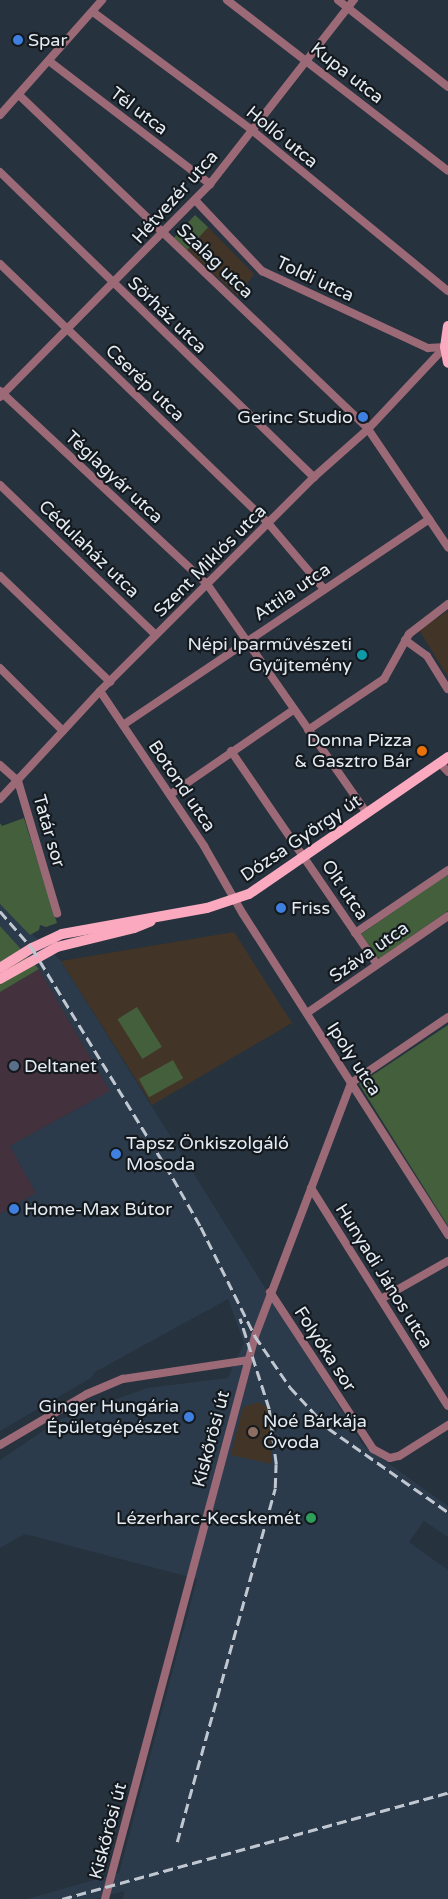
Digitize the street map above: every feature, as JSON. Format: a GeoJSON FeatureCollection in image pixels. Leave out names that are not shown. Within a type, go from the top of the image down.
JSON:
{"type":"FeatureCollection","features":[{"type":"Feature","properties":{"kind":"main road"},"geometry":{"type":"LineString","coordinates":[[448,326],[445,347],[448,363]]}},
{"type":"Feature","properties":{"kind":"main road","name":"Dózsa György út"},"geometry":{"type":"LineString","coordinates":[[63,939],[235,899],[255,891],[444,760]]}},
{"type":"Feature","properties":{"kind":"main road"},"geometry":{"type":"LineString","coordinates":[[0,968],[38,944],[63,939]]}},
{"type":"Feature","properties":{"kind":"main road"},"geometry":{"type":"LineString","coordinates":[[0,979],[63,939]]}},
{"type":"Feature","properties":{"kind":"street"},"geometry":{"type":"LineString","coordinates":[[0,115],[102,0]]}},
{"type":"Feature","properties":{"kind":"street","name":"Kupa utca"},"geometry":{"type":"LineString","coordinates":[[227,0],[448,171]]}},
{"type":"Feature","properties":{"kind":"street"},"geometry":{"type":"LineString","coordinates":[[338,0],[448,87]]}},
{"type":"Feature","properties":{"kind":"street","name":"Hétvezér utca"},"geometry":{"type":"LineString","coordinates":[[1,394],[114,285],[210,184],[354,0]]}},
{"type":"Feature","properties":{"kind":"street","name":"Holló utca"},"geometry":{"type":"LineString","coordinates":[[93,12],[253,131],[448,291]]}},
{"type":"Feature","properties":{"kind":"street","name":"Tél utca"},"geometry":{"type":"LineString","coordinates":[[49,61],[210,184]]}},
{"type":"Feature","properties":{"kind":"street","name":"Szalag utca"},"geometry":{"type":"LineString","coordinates":[[19,95],[368,429],[448,547]]}},
{"type":"Feature","properties":{"kind":"street","name":"Sörház utca"},"geometry":{"type":"LineString","coordinates":[[0,172],[114,285],[314,477]]}},
{"type":"Feature","properties":{"kind":"street","name":"Toldi utca"},"geometry":{"type":"LineString","coordinates":[[195,200],[262,272],[428,348],[445,347]]}},
{"type":"Feature","properties":{"kind":"street","name":"Cserép utca"},"geometry":{"type":"LineString","coordinates":[[0,264],[268,523],[324,589]]}},
{"type":"Feature","properties":{"kind":"street","name":"Szent Miklós utca"},"geometry":{"type":"LineString","coordinates":[[0,800],[100,692],[314,477],[368,429],[445,347]]}},
{"type":"Feature","properties":{"kind":"street","name":"Téglagyár utca"},"geometry":{"type":"LineString","coordinates":[[1,394],[207,584],[367,814]]}},
{"type":"Feature","properties":{"kind":"street","name":"Cédulaház utca"},"geometry":{"type":"LineString","coordinates":[[0,485],[156,635]]}},
{"type":"Feature","properties":{"kind":"street","name":"Attila utca"},"geometry":{"type":"LineString","coordinates":[[123,725],[429,519]]}},
{"type":"Feature","properties":{"kind":"street"},"geometry":{"type":"LineString","coordinates":[[0,576],[110,682]]}},
{"type":"Feature","properties":{"kind":"street"},"geometry":{"type":"LineString","coordinates":[[308,730],[384,679],[405,640],[416,626],[448,604]]}},
{"type":"Feature","properties":{"kind":"street"},"geometry":{"type":"LineString","coordinates":[[405,640],[427,656],[448,689]]}},
{"type":"Feature","properties":{"kind":"street"},"geometry":{"type":"LineString","coordinates":[[0,668],[63,730]]}},
{"type":"Feature","properties":{"kind":"street","name":"Botond utca"},"geometry":{"type":"LineString","coordinates":[[100,692],[171,794],[235,899]]}},
{"type":"Feature","properties":{"kind":"street"},"geometry":{"type":"LineString","coordinates":[[171,794],[293,710]]}},
{"type":"Feature","properties":{"kind":"street","name":"Olt utca"},"geometry":{"type":"LineString","coordinates":[[231,751],[377,964]]}},
{"type":"Feature","properties":{"kind":"street"},"geometry":{"type":"LineString","coordinates":[[444,760],[448,772]]}},
{"type":"Feature","properties":{"kind":"street","name":"Tatár sor"},"geometry":{"type":"LineString","coordinates":[[0,764],[18,781],[57,913]]}},
{"type":"Feature","properties":{"kind":"street"},"geometry":{"type":"LineString","coordinates":[[355,933],[448,870]]}},
{"type":"Feature","properties":{"kind":"street","name":"Ipoly utca"},"geometry":{"type":"LineString","coordinates":[[235,899],[448,1235]]}},
{"type":"Feature","properties":{"kind":"street","name":"Száva utca"},"geometry":{"type":"LineString","coordinates":[[307,1013],[448,916]]}},
{"type":"Feature","properties":{"kind":"street"},"geometry":{"type":"LineString","coordinates":[[351,1083],[448,1017]]}},
{"type":"Feature","properties":{"kind":"street","name":"Kiskőrösi út"},"geometry":{"type":"LineString","coordinates":[[105,1899],[248,1360],[270,1292],[351,1083]]}},
{"type":"Feature","properties":{"kind":"street","name":"Hunyadi János utca"},"geometry":{"type":"LineString","coordinates":[[311,1188],[448,1406]]}},
{"type":"Feature","properties":{"kind":"street"},"geometry":{"type":"LineString","coordinates":[[381,1299],[448,1261]]}},
{"type":"Feature","properties":{"kind":"street","name":"Folyóka sor"},"geometry":{"type":"LineString","coordinates":[[270,1292],[373,1449],[395,1458],[448,1425]]}},
{"type":"Feature","properties":{"kind":"street"},"geometry":{"type":"LineString","coordinates":[[0,1445],[87,1394],[123,1379],[248,1360]]}},
{"type":"Feature","properties":{"kind":"shaded area"},"geometry":{"type":"Polygon","coordinates":[[[208,227],[254,274],[238,296],[186,249],[208,227]]]}},
{"type":"Feature","properties":{"kind":"shaded area"},"geometry":{"type":"Polygon","coordinates":[[[448,611],[448,677],[419,630],[448,611]]]}},
{"type":"Feature","properties":{"kind":"shaded area"},"geometry":{"type":"Polygon","coordinates":[[[0,904],[61,961],[363,1445],[448,1506],[448,1537],[424,1521],[409,1542],[448,1570],[448,1899],[123,1899],[124,1891],[95,1899],[27,1899],[119,1873],[197,1579],[25,1534],[0,1548],[0,1460],[59,1420],[147,1388],[228,1378],[244,1343],[228,1299],[95,1372],[91,1378],[0,1431],[0,1214],[36,1193],[10,1146],[110,1091],[39,969],[0,926],[0,904]]]}},
{"type":"Feature","properties":{"kind":"shaded area"},"geometry":{"type":"Polygon","coordinates":[[[234,932],[292,1023],[152,1105],[61,961],[234,932]]]}},
{"type":"Feature","properties":{"kind":"shaded area"},"geometry":{"type":"Polygon","coordinates":[[[39,969],[110,1091],[10,1146],[36,1193],[0,1214],[0,992],[39,969]]]}},
{"type":"Feature","properties":{"kind":"shaded area","name":"Noé Bárkája Óvoda"},"geometry":{"type":"Polygon","coordinates":[[[259,1402],[268,1408],[272,1464],[231,1455],[243,1407],[259,1402]]]}},
{"type":"Feature","properties":{"kind":"green space"},"geometry":{"type":"Polygon","coordinates":[[[195,215],[208,227],[187,250],[174,238],[195,215]]]}},
{"type":"Feature","properties":{"kind":"green space"},"geometry":{"type":"Polygon","coordinates":[[[24,818],[57,923],[46,927],[40,925],[39,930],[30,935],[0,904],[0,823],[2,826],[24,818]]]}},
{"type":"Feature","properties":{"kind":"green space"},"geometry":{"type":"Polygon","coordinates":[[[448,874],[448,911],[379,959],[361,934],[448,874]]]}},
{"type":"Feature","properties":{"kind":"green space"},"geometry":{"type":"Polygon","coordinates":[[[0,926],[39,969],[0,992],[0,926]]]}},
{"type":"Feature","properties":{"kind":"green space"},"geometry":{"type":"Polygon","coordinates":[[[137,1007],[162,1047],[142,1059],[117,1019],[137,1007]]]}},
{"type":"Feature","properties":{"kind":"green space"},"geometry":{"type":"Polygon","coordinates":[[[448,1025],[448,1226],[359,1084],[448,1025]]]}},
{"type":"Feature","properties":{"kind":"green space"},"geometry":{"type":"Polygon","coordinates":[[[173,1060],[183,1078],[149,1097],[139,1079],[173,1060]]]}},
{"type":"Feature","properties":{"kind":"railway"},"geometry":{"type":"LineString","coordinates":[[0,911],[32,948],[173,1178],[201,1227],[255,1336],[290,1387],[328,1428],[448,1512]]}},
{"type":"Feature","properties":{"kind":"railway"},"geometry":{"type":"LineString","coordinates":[[177,1842],[275,1488],[276,1464],[269,1409],[240,1319]]}},
{"type":"Feature","properties":{"kind":"railway"},"geometry":{"type":"LineString","coordinates":[[62,1899],[448,1793]]}},
{"type":"Feature","properties":{"kind":"place","name":"Spar"},"geometry":{"type":"Point","coordinates":[18,40]}},
{"type":"Feature","properties":{"kind":"place","name":"Gerinc Studio"},"geometry":{"type":"Point","coordinates":[363,417]}},
{"type":"Feature","properties":{"kind":"place","name":"Népi Iparművészeti Gyűjtemény"},"geometry":{"type":"Point","coordinates":[362,655]}},
{"type":"Feature","properties":{"kind":"place","name":"Donna Pizza & Gasztro Bár"},"geometry":{"type":"Point","coordinates":[422,751]}},
{"type":"Feature","properties":{"kind":"place","name":"Friss"},"geometry":{"type":"Point","coordinates":[281,908]}},
{"type":"Feature","properties":{"kind":"place","name":"Deltanet"},"geometry":{"type":"Point","coordinates":[14,1066]}},
{"type":"Feature","properties":{"kind":"place","name":"Tapsz Önkiszolgáló Mosoda"},"geometry":{"type":"Point","coordinates":[116,1154]}},
{"type":"Feature","properties":{"kind":"place","name":"Home-Max Bútor"},"geometry":{"type":"Point","coordinates":[14,1209]}},
{"type":"Feature","properties":{"kind":"place","name":"Ginger Hungária Épületgépészet"},"geometry":{"type":"Point","coordinates":[189,1417]}},
{"type":"Feature","properties":{"kind":"place","name":"Noé Bárkája Óvoda"},"geometry":{"type":"Point","coordinates":[253,1432]}},
{"type":"Feature","properties":{"kind":"place","name":"Lézerharc-Kecskemét"},"geometry":{"type":"Point","coordinates":[311,1518]}}]}
